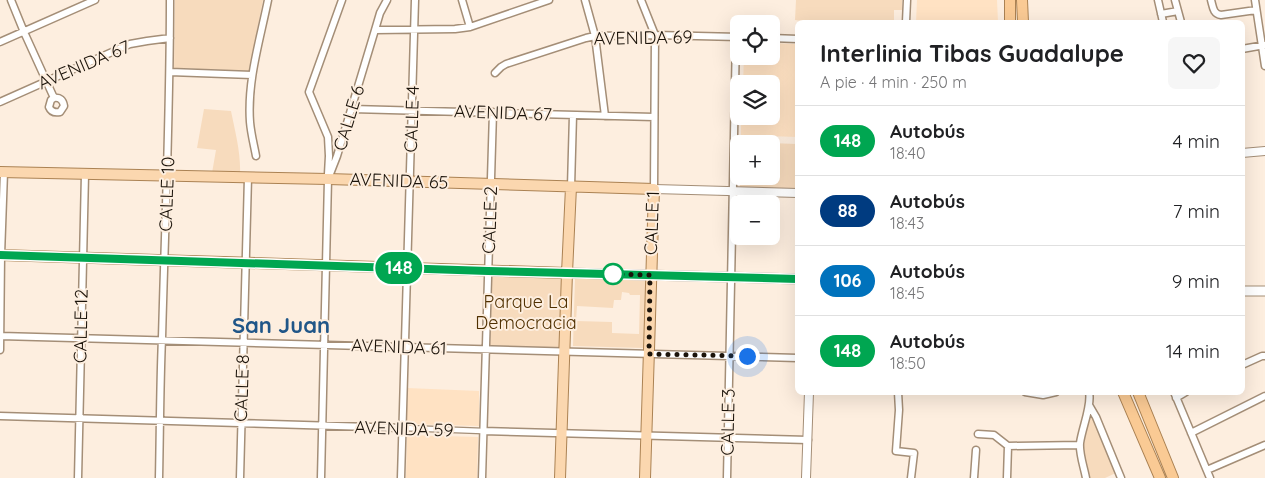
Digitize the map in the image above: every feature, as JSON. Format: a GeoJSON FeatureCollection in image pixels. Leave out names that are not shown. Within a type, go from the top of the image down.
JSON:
{"type":"FeatureCollection","features":[{"type":"Feature","properties":{"kind":"highway"},"geometry":{"type":"LineString","coordinates":[[1010,0],[1010,20]]}},
{"type":"Feature","properties":{"kind":"highway"},"geometry":{"type":"LineString","coordinates":[[1022,0],[1023,20]]}},
{"type":"Feature","properties":{"kind":"highway"},"geometry":{"type":"LineString","coordinates":[[1117,395],[1146,455],[1159,476]]}},
{"type":"Feature","properties":{"kind":"highway"},"geometry":{"type":"LineString","coordinates":[[1124,395],[1159,476]]}},
{"type":"Feature","properties":{"kind":"highway"},"geometry":{"type":"LineString","coordinates":[[1139,395],[1173,478]]}},
{"type":"Feature","properties":{"kind":"main road","name":"AVENIDA 65"},"geometry":{"type":"LineString","coordinates":[[2,172],[410,181],[654,190]]}},
{"type":"Feature","properties":{"kind":"main road"},"geometry":{"type":"LineString","coordinates":[[560,478],[572,187]]}},
{"type":"Feature","properties":{"kind":"main road","name":"CALLE 1"},"geometry":{"type":"LineString","coordinates":[[645,478],[654,190]]}},
{"type":"Feature","properties":{"kind":"main road"},"geometry":{"type":"LineString","coordinates":[[1,255],[795,279]]}},
{"type":"Feature","properties":{"kind":"main road"},"geometry":{"type":"LineString","coordinates":[[1245,290],[1265,291]]}},
{"type":"Feature","properties":{"kind":"street"},"geometry":{"type":"LineString","coordinates":[[11,0],[54,98]]}},
{"type":"Feature","properties":{"kind":"street"},"geometry":{"type":"LineString","coordinates":[[0,42],[95,0]]}},
{"type":"Feature","properties":{"kind":"street","name":"CALLE 10"},"geometry":{"type":"LineString","coordinates":[[159,478],[168,176],[170,0]]}},
{"type":"Feature","properties":{"kind":"street"},"geometry":{"type":"LineString","coordinates":[[256,156],[250,122],[252,74],[268,0]]}},
{"type":"Feature","properties":{"kind":"street"},"geometry":{"type":"LineString","coordinates":[[328,179],[328,138],[309,92],[342,0]]}},
{"type":"Feature","properties":{"kind":"street","name":"CALLE 6"},"geometry":{"type":"LineString","coordinates":[[320,478],[328,179],[337,156],[380,13],[387,0]]}},
{"type":"Feature","properties":{"kind":"street","name":"CALLE 4"},"geometry":{"type":"LineString","coordinates":[[402,478],[415,0]]}},
{"type":"Feature","properties":{"kind":"street"},"geometry":{"type":"LineString","coordinates":[[462,0],[470,27]]}},
{"type":"Feature","properties":{"kind":"street"},"geometry":{"type":"LineString","coordinates":[[375,30],[455,29],[470,27],[549,0]]}},
{"type":"Feature","properties":{"kind":"street"},"geometry":{"type":"LineString","coordinates":[[585,0],[595,36],[605,116]]}},
{"type":"Feature","properties":{"kind":"street","name":"CALLE 1"},"geometry":{"type":"LineString","coordinates":[[641,0],[655,35],[654,190]]}},
{"type":"Feature","properties":{"kind":"street"},"geometry":{"type":"LineString","coordinates":[[906,20],[907,0]]}},
{"type":"Feature","properties":{"kind":"street"},"geometry":{"type":"LineString","coordinates":[[1158,0],[1162,20]]}},
{"type":"Feature","properties":{"kind":"street"},"geometry":{"type":"LineString","coordinates":[[1175,0],[1180,20]]}},
{"type":"Feature","properties":{"kind":"street"},"geometry":{"type":"LineString","coordinates":[[1211,0],[1214,13],[1217,15],[1256,10]]}},
{"type":"Feature","properties":{"kind":"street"},"geometry":{"type":"LineString","coordinates":[[1255,0],[1264,45],[1265,66]]}},
{"type":"Feature","properties":{"kind":"street"},"geometry":{"type":"LineString","coordinates":[[1161,14],[1178,11]]}},
{"type":"Feature","properties":{"kind":"street","name":"AVENIDA 69"},"geometry":{"type":"LineString","coordinates":[[494,73],[506,64],[595,36],[730,37]]}},
{"type":"Feature","properties":{"kind":"street","name":"AVENIDA 67"},"geometry":{"type":"LineString","coordinates":[[0,102],[130,44],[170,38]]}},
{"type":"Feature","properties":{"kind":"street"},"geometry":{"type":"LineString","coordinates":[[780,38],[795,39]]}},
{"type":"Feature","properties":{"kind":"street"},"geometry":{"type":"LineString","coordinates":[[1245,48],[1264,45]]}},
{"type":"Feature","properties":{"kind":"street","name":"CALLE 3"},"geometry":{"type":"LineString","coordinates":[[727,478],[737,65]]}},
{"type":"Feature","properties":{"kind":"street"},"geometry":{"type":"LineString","coordinates":[[170,72],[252,74]]}},
{"type":"Feature","properties":{"kind":"street","name":"AVENIDA 67"},"geometry":{"type":"LineString","coordinates":[[352,108],[654,117]]}},
{"type":"Feature","properties":{"kind":"street","name":"CALLE 2"},"geometry":{"type":"LineString","coordinates":[[482,478],[493,112]]}},
{"type":"Feature","properties":{"kind":"street"},"geometry":{"type":"LineString","coordinates":[[572,187],[573,115]]}},
{"type":"Feature","properties":{"kind":"street"},"geometry":{"type":"LineString","coordinates":[[1245,153],[1265,151]]}},
{"type":"Feature","properties":{"kind":"street"},"geometry":{"type":"LineString","coordinates":[[329,156],[337,156]]}},
{"type":"Feature","properties":{"kind":"street"},"geometry":{"type":"LineString","coordinates":[[0,350],[2,172]]}},
{"type":"Feature","properties":{"kind":"street","name":"CALLE 12"},"geometry":{"type":"LineString","coordinates":[[78,478],[85,174]]}},
{"type":"Feature","properties":{"kind":"street","name":"CALLE 8"},"geometry":{"type":"LineString","coordinates":[[240,478],[248,177]]}},
{"type":"Feature","properties":{"kind":"street","name":"AVENIDA 65"},"geometry":{"type":"LineString","coordinates":[[654,190],[795,194]]}},
{"type":"Feature","properties":{"kind":"street","name":"AVENIDA 61"},"geometry":{"type":"LineString","coordinates":[[0,336],[795,358]]}},
{"type":"Feature","properties":{"kind":"street"},"geometry":{"type":"LineString","coordinates":[[1245,364],[1263,356]]}},
{"type":"Feature","properties":{"kind":"street"},"geometry":{"type":"LineString","coordinates":[[806,478],[809,395]]}},
{"type":"Feature","properties":{"kind":"street"},"geometry":{"type":"LineString","coordinates":[[898,395],[896,450],[914,453],[911,478]]}},
{"type":"Feature","properties":{"kind":"street"},"geometry":{"type":"LineString","coordinates":[[1086,478],[1080,445],[1084,420],[1089,405],[1089,395]]}},
{"type":"Feature","properties":{"kind":"street"},"geometry":{"type":"LineString","coordinates":[[1175,395],[1210,478]]}},
{"type":"Feature","properties":{"kind":"street"},"geometry":{"type":"LineString","coordinates":[[1191,433],[1265,396]]}},
{"type":"Feature","properties":{"kind":"street"},"geometry":{"type":"LineString","coordinates":[[1089,405],[1096,417],[1121,478]]}},
{"type":"Feature","properties":{"kind":"street","name":"AVENIDA 59"},"geometry":{"type":"LineString","coordinates":[[0,416],[483,432],[808,440]]}},
{"type":"Feature","properties":{"kind":"street"},"geometry":{"type":"LineString","coordinates":[[978,434],[994,435],[1008,446],[1080,445]]}},
{"type":"Feature","properties":{"kind":"street"},"geometry":{"type":"LineString","coordinates":[[1207,470],[1265,445]]}},
{"type":"Feature","properties":{"kind":"street"},"geometry":{"type":"LineString","coordinates":[[1007,478],[1008,446]]}},
{"type":"Feature","properties":{"kind":"street"},"geometry":{"type":"LineString","coordinates":[[974,478],[976,450]]}},
{"type":"Feature","properties":{"kind":"shaded area"},"geometry":{"type":"Polygon","coordinates":[[[917,0],[997,0],[998,20],[916,20],[917,0]]]}},
{"type":"Feature","properties":{"kind":"shaded area"},"geometry":{"type":"Polygon","coordinates":[[[780,43],[795,44],[795,137],[741,135],[741,125],[780,125],[780,75],[743,75],[744,65],[780,65],[780,43]]]}},
{"type":"Feature","properties":{"kind":"shaded area"},"geometry":{"type":"Polygon","coordinates":[[[407,388],[479,391],[479,426],[406,424],[407,388]]]}},
{"type":"Feature","properties":{"kind":"shaded area"},"geometry":{"type":"Polygon","coordinates":[[[407,435],[478,437],[477,478],[406,478],[407,435]]]}},
{"type":"Feature","properties":{"kind":"green space"},"geometry":{"type":"Polygon","coordinates":[[[175,0],[263,0],[249,71],[174,68],[175,0]]]}},
{"type":"Feature","properties":{"kind":"green space"},"geometry":{"type":"Polygon","coordinates":[[[796,0],[902,0],[902,10],[894,10],[894,20],[795,20],[796,0]]]}},
{"type":"Feature","properties":{"kind":"green space"},"geometry":{"type":"Polygon","coordinates":[[[204,109],[231,111],[239,150],[240,174],[212,173],[216,150],[197,148],[204,109]]]}},
{"type":"Feature","properties":{"kind":"green space"},"geometry":{"type":"Polygon","coordinates":[[[780,143],[795,144],[795,191],[740,189],[740,185],[780,185],[780,143]]]}},
{"type":"Feature","properties":{"kind":"green space","name":"Parque La Democracia"},"geometry":{"type":"Polygon","coordinates":[[[491,273],[564,276],[561,351],[489,349],[491,273]]]}},
{"type":"Feature","properties":{"kind":"green space"},"geometry":{"type":"Polygon","coordinates":[[[575,278],[646,281],[644,348],[573,346],[575,278]],[[622,292],[621,300],[614,300],[613,308],[577,306],[576,321],[612,322],[612,333],[639,334],[640,295],[630,295],[629,293],[622,292]]]}},
{"type":"Feature","properties":{"kind":"green space"},"geometry":{"type":"Polygon","coordinates":[[[1089,409],[1118,472],[1105,478],[1088,478],[1082,445],[1089,409]]]}},
{"type":"Feature","properties":{"kind":"bus line","name":"148"},"geometry":{"type":"LineString","coordinates":[[0,255],[795,279]]}},
{"type":"Feature","properties":{"kind":"district","name":"San Juan"},"geometry":{"type":"Point","coordinates":[281,325]}},
{"type":"Feature","properties":{"kind":"route"},"geometry":{"type":"LineString","coordinates":[[613,274],[650,275],[649,354],[747,356]]}}]}
